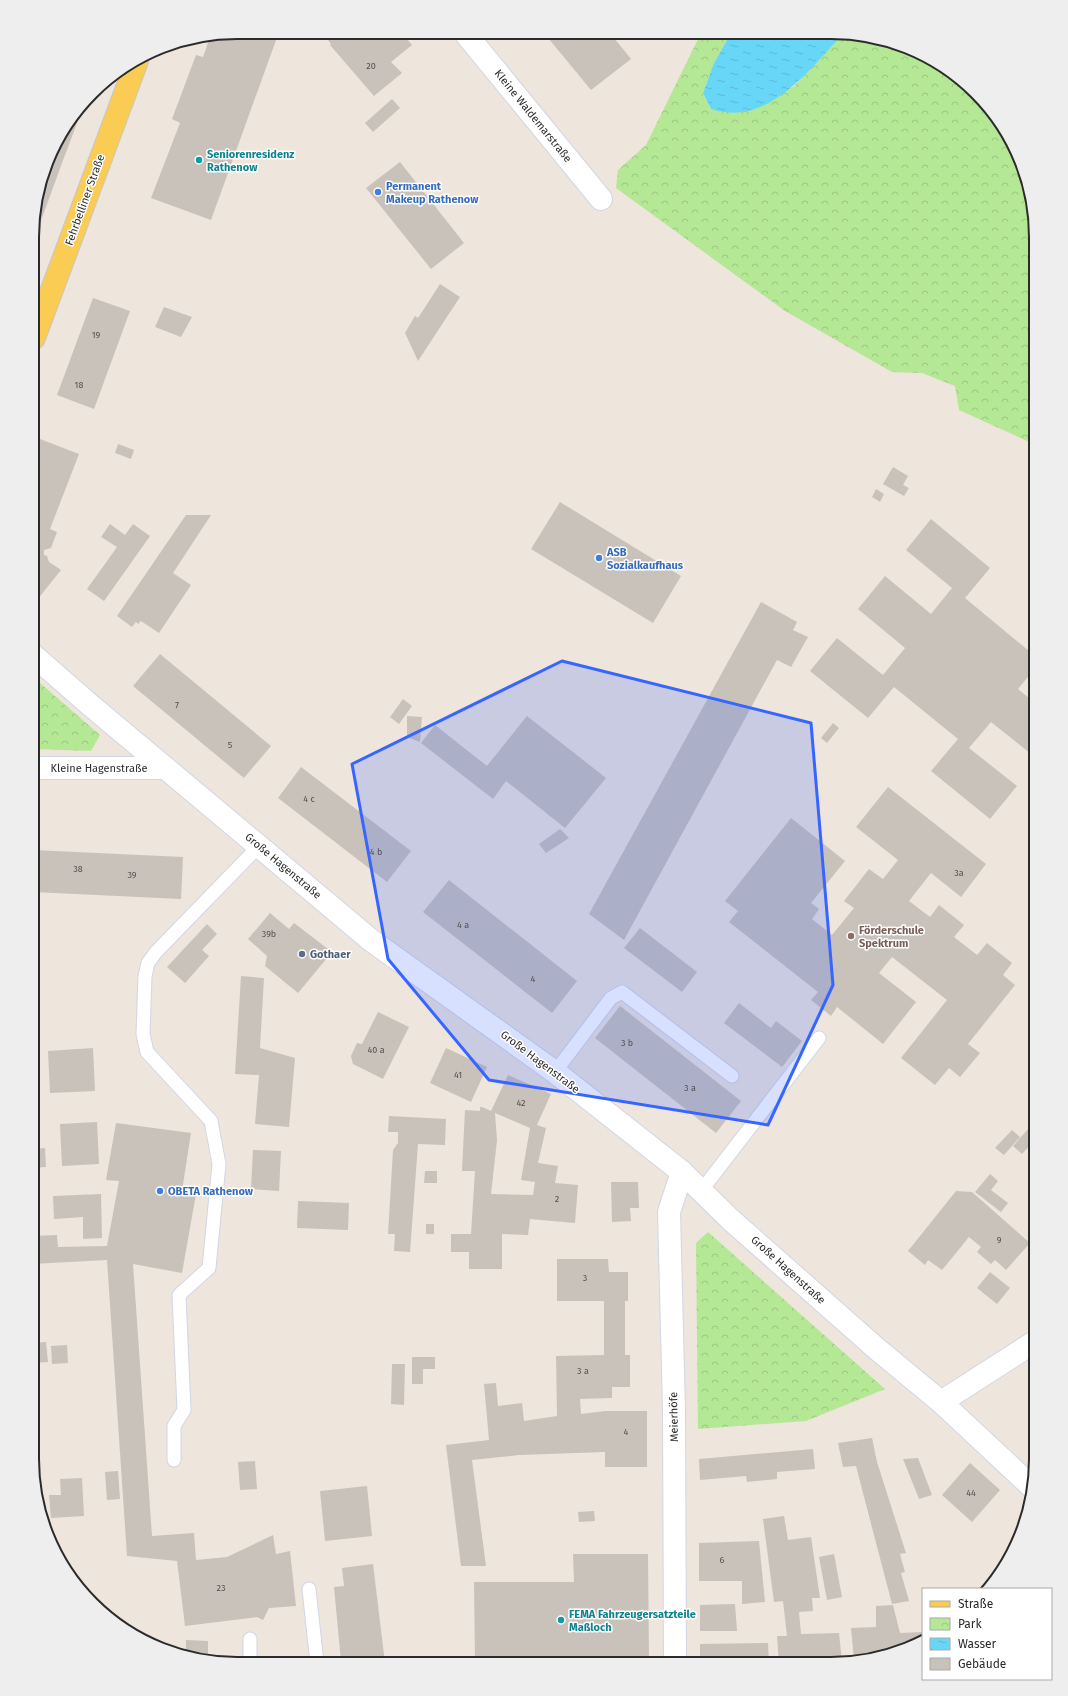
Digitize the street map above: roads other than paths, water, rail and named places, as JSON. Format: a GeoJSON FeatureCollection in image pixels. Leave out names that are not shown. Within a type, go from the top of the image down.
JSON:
{"type":"FeatureCollection","features":[{"type":"Feature","properties":{"kind":"main road","name":"Fehrbelliner Straße"},"geometry":{"type":"LineString","coordinates":[[39,325],[134,68]]}},
{"type":"Feature","properties":{"kind":"street","name":"Kleine Waldemarstraße"},"geometry":{"type":"LineString","coordinates":[[470,39],[601,199]]}},
{"type":"Feature","properties":{"kind":"street","name":"Große Hagenstraße"},"geometry":{"type":"LineString","coordinates":[[39,660],[165,768],[372,941],[555,1072],[682,1172],[731,1220],[877,1349],[941,1402],[1027,1483]]}},
{"type":"Feature","properties":{"kind":"street","name":"Kleine Hagenstraße"},"geometry":{"type":"LineString","coordinates":[[39,768],[165,768]]}},
{"type":"Feature","properties":{"kind":"street","name":"Meierhöfe"},"geometry":{"type":"LineString","coordinates":[[675,1657],[674,1410],[669,1212],[682,1172]]}},
{"type":"Feature","properties":{"kind":"street"},"geometry":{"type":"LineString","coordinates":[[941,1402],[1029,1345]]}},
{"type":"Feature","properties":{"kind":"lane"},"geometry":{"type":"LineString","coordinates":[[174,1460],[174,1426],[184,1410],[179,1295],[210,1268],[219,1164],[211,1121],[147,1052],[143,1034],[145,976],[148,963],[156,952],[259,846]]}},
{"type":"Feature","properties":{"kind":"lane"},"geometry":{"type":"LineString","coordinates":[[555,1072],[611,998],[622,992],[732,1076]]}},
{"type":"Feature","properties":{"kind":"lane"},"geometry":{"type":"LineString","coordinates":[[701,1190],[819,1038]]}},
{"type":"Feature","properties":{"kind":"lane"},"geometry":{"type":"LineString","coordinates":[[309,1589],[316,1657]]}},
{"type":"Feature","properties":{"kind":"lane"},"geometry":{"type":"LineString","coordinates":[[250,1639],[250,1657]]}},
{"type":"Feature","properties":{"kind":"water"},"geometry":{"type":"Polygon","coordinates":[[[728,39],[838,39],[801,79],[785,92],[768,103],[750,110],[731,113],[711,109],[703,93],[714,63],[728,39]]]}},
{"type":"Feature","properties":{"kind":"place","name":"Seniorenresidenz Rathenow"},"geometry":{"type":"Point","coordinates":[199,160]}},
{"type":"Feature","properties":{"kind":"place","name":"Permanent Makeup Rathenow"},"geometry":{"type":"Point","coordinates":[378,192]}},
{"type":"Feature","properties":{"kind":"place","name":"ASB Sozialkaufhaus"},"geometry":{"type":"Point","coordinates":[599,558]}},
{"type":"Feature","properties":{"kind":"place","name":"Förderschule Spektrum"},"geometry":{"type":"Point","coordinates":[851,936]}},
{"type":"Feature","properties":{"kind":"place","name":"Gothaer"},"geometry":{"type":"Point","coordinates":[302,954]}},
{"type":"Feature","properties":{"kind":"place","name":"OBETA Rathenow"},"geometry":{"type":"Point","coordinates":[160,1191]}},
{"type":"Feature","properties":{"kind":"place","name":"FEMA Fahrzeugersatzteile Maßloch"},"geometry":{"type":"Point","coordinates":[561,1620]}}]}
